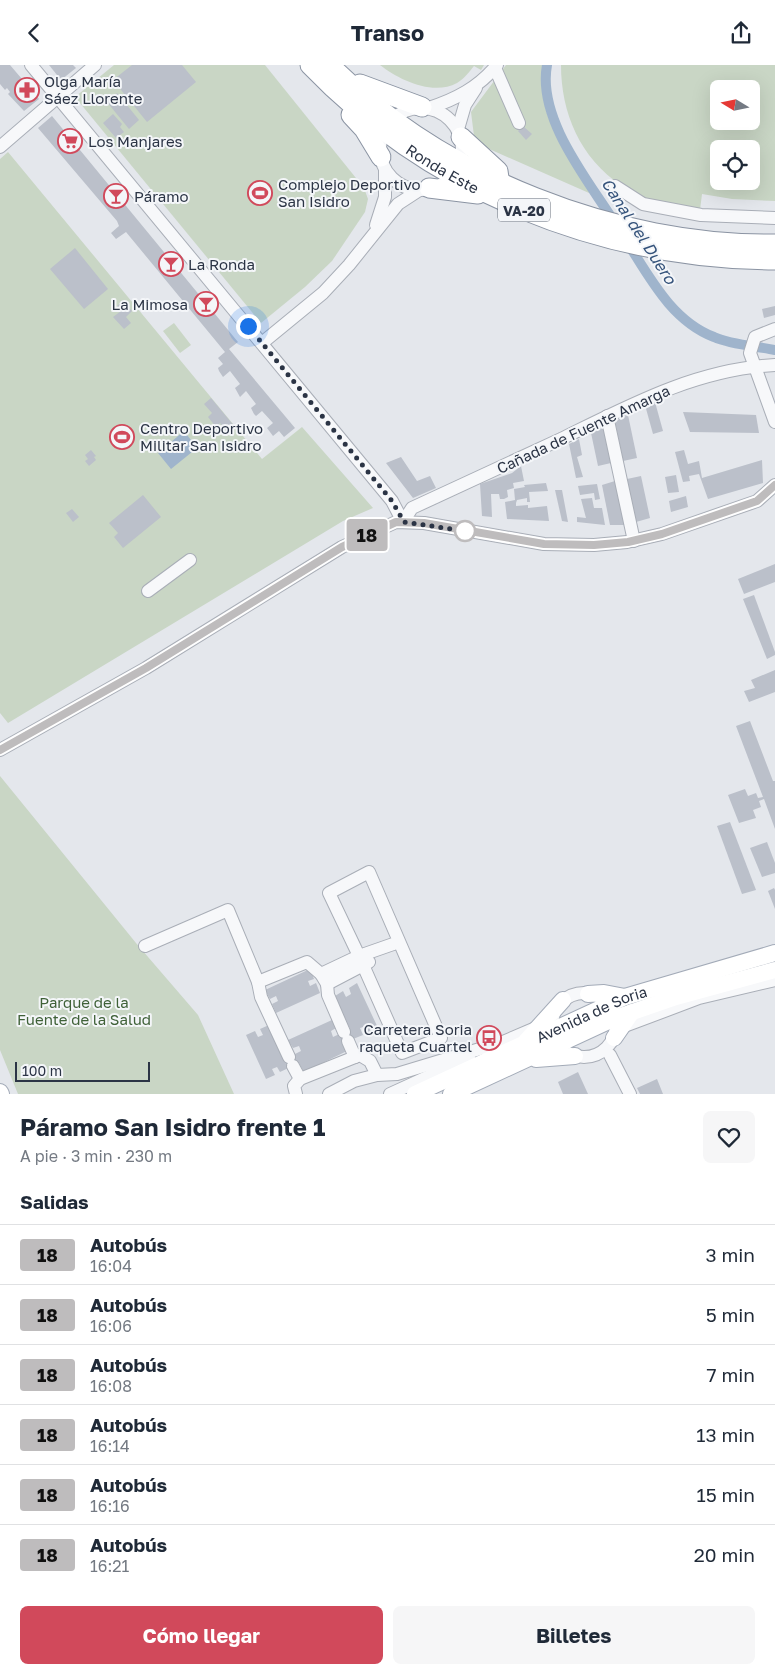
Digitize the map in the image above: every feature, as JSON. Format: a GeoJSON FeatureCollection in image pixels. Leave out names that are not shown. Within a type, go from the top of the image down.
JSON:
{"type":"FeatureCollection","features":[{"type":"Feature","properties":{"kind":"highway","name":"Ronda Este"},"geometry":{"type":"LineString","coordinates":[[310,65],[336,78],[390,125],[456,169],[496,189],[534,215],[599,228],[699,256],[775,260]]}},
{"type":"Feature","properties":{"kind":"highway"},"geometry":{"type":"LineString","coordinates":[[383,163],[364,129],[339,102],[336,78],[426,108]]}},
{"type":"Feature","properties":{"kind":"highway"},"geometry":{"type":"LineString","coordinates":[[425,189],[496,189],[498,171],[459,133]]}},
{"type":"Feature","properties":{"kind":"highway","name":"Ronda Este"},"geometry":{"type":"LineString","coordinates":[[647,240],[775,245]]}},
{"type":"Feature","properties":{"kind":"main road","name":"Avenida de Soria"},"geometry":{"type":"LineString","coordinates":[[615,1022],[626,997],[775,953]]}},
{"type":"Feature","properties":{"kind":"main road","name":"Avenida de Soria"},"geometry":{"type":"LineString","coordinates":[[451,1094],[522,1053],[550,1034],[615,1022],[632,1012],[676,997],[774,979]]}},
{"type":"Feature","properties":{"kind":"main road"},"geometry":{"type":"LineString","coordinates":[[588,994],[604,993],[626,997]]}},
{"type":"Feature","properties":{"kind":"main road"},"geometry":{"type":"LineString","coordinates":[[522,1053],[550,1034],[563,1000]]}},
{"type":"Feature","properties":{"kind":"main road","name":"Avenida de Soria"},"geometry":{"type":"LineString","coordinates":[[415,1094],[522,1053]]}},
{"type":"Feature","properties":{"kind":"main road"},"geometry":{"type":"LineString","coordinates":[[522,1053],[575,1056]]}},
{"type":"Feature","properties":{"kind":"street"},"geometry":{"type":"LineString","coordinates":[[31,65],[392,501],[404,522]]}},
{"type":"Feature","properties":{"kind":"street"},"geometry":{"type":"LineString","coordinates":[[0,147],[95,65]]}},
{"type":"Feature","properties":{"kind":"street"},"geometry":{"type":"LineString","coordinates":[[262,343],[323,293],[349,265],[398,205],[425,189],[442,184],[456,169],[459,133],[465,105],[476,86],[496,66],[519,123]]}},
{"type":"Feature","properties":{"kind":"street"},"geometry":{"type":"LineString","coordinates":[[370,238],[383,208],[383,163],[390,125],[412,109],[426,108],[450,101],[476,86]]}},
{"type":"Feature","properties":{"kind":"street"},"geometry":{"type":"LineString","coordinates":[[426,108],[440,113],[459,133]]}},
{"type":"Feature","properties":{"kind":"street"},"geometry":{"type":"LineString","coordinates":[[383,163],[402,184],[425,189]]}},
{"type":"Feature","properties":{"kind":"street"},"geometry":{"type":"LineString","coordinates":[[615,186],[643,204],[701,215],[775,218]]}},
{"type":"Feature","properties":{"kind":"street"},"geometry":{"type":"LineString","coordinates":[[775,329],[755,337],[750,353],[775,422]]}},
{"type":"Feature","properties":{"kind":"street","name":"Cañada de Fuente Amarga"},"geometry":{"type":"LineString","coordinates":[[404,522],[412,508],[607,416],[687,381],[755,366],[775,365]]}},
{"type":"Feature","properties":{"kind":"street"},"geometry":{"type":"LineString","coordinates":[[607,416],[634,541]]}},
{"type":"Feature","properties":{"kind":"street"},"geometry":{"type":"LineString","coordinates":[[0,750],[146,668],[342,547],[396,522],[562,546],[588,546],[634,541],[662,534],[757,501],[775,485]]}},
{"type":"Feature","properties":{"kind":"street"},"geometry":{"type":"LineString","coordinates":[[148,591],[190,560]]}},
{"type":"Feature","properties":{"kind":"street"},"geometry":{"type":"LineString","coordinates":[[369,872],[440,1038],[402,1053],[361,961],[329,893],[369,872]]}},
{"type":"Feature","properties":{"kind":"street"},"geometry":{"type":"LineString","coordinates":[[146,945],[228,910],[258,983],[261,997],[300,1079]]}},
{"type":"Feature","properties":{"kind":"street"},"geometry":{"type":"LineString","coordinates":[[324,979],[400,944]]}},
{"type":"Feature","properties":{"kind":"street"},"geometry":{"type":"LineString","coordinates":[[258,983],[306,962],[324,979],[328,995],[355,1057]]}},
{"type":"Feature","properties":{"kind":"street","name":"Avenida de Soria"},"geometry":{"type":"LineString","coordinates":[[615,1022],[774,979]]}},
{"type":"Feature","properties":{"kind":"street"},"geometry":{"type":"LineString","coordinates":[[550,1034],[575,1056],[585,1057],[600,1053],[615,1022],[598,997],[580,994],[563,1000]]}},
{"type":"Feature","properties":{"kind":"street","name":"Avenida de Soria"},"geometry":{"type":"LineString","coordinates":[[390,1094],[503,1042],[550,1034]]}},
{"type":"Feature","properties":{"kind":"street"},"geometry":{"type":"LineString","coordinates":[[329,1094],[354,1081],[377,1075],[397,1075],[503,1042]]}},
{"type":"Feature","properties":{"kind":"street"},"geometry":{"type":"LineString","coordinates":[[296,1094],[294,1086],[300,1079],[361,1055],[370,1061],[377,1075]]}},
{"type":"Feature","properties":{"kind":"street"},"geometry":{"type":"LineString","coordinates":[[610,1055],[630,1094]]}},
{"type":"Feature","properties":{"kind":"green space","name":"Complejo Deportivo San Isidro"},"geometry":{"type":"Polygon","coordinates":[[[114,65],[265,65],[364,188],[368,199],[365,212],[332,261],[305,287],[261,323],[75,97],[114,65]]]}},
{"type":"Feature","properties":{"kind":"green space"},"geometry":{"type":"Polygon","coordinates":[[[380,65],[484,65],[481,70],[474,66],[457,83],[448,87],[438,88],[417,85],[406,81],[380,65]]]}},
{"type":"Feature","properties":{"kind":"green space"},"geometry":{"type":"Polygon","coordinates":[[[506,65],[542,65],[542,85],[549,119],[584,177],[589,193],[487,148],[474,136],[471,112],[506,65]]]}},
{"type":"Feature","properties":{"kind":"green space"},"geometry":{"type":"Polygon","coordinates":[[[561,65],[775,65],[775,201],[732,199],[702,194],[700,210],[638,198],[607,175],[584,148],[569,117],[561,65]]]}},
{"type":"Feature","properties":{"kind":"green space","name":"Centro Deportivo Militar San Isidro"},"geometry":{"type":"Polygon","coordinates":[[[8,152],[262,459],[302,427],[373,508],[343,521],[8,723],[0,713],[0,159],[8,152]]]}},
{"type":"Feature","properties":{"kind":"green space"},"geometry":{"type":"Polygon","coordinates":[[[174,323],[191,345],[180,353],[163,331],[174,323]]]}},
{"type":"Feature","properties":{"kind":"green space","name":"Parque de la Fuente de la Salud"},"geometry":{"type":"Polygon","coordinates":[[[0,776],[136,943],[198,1015],[234,1094],[18,1094],[0,1050],[0,776]]]}},
{"type":"Feature","properties":{"kind":"water"},"geometry":{"type":"Polygon","coordinates":[[[184,431],[197,448],[171,469],[158,453],[184,431]]]}},
{"type":"Feature","properties":{"kind":"building"},"geometry":{"type":"Polygon","coordinates":[[[0,65],[10,65],[39,99],[24,111],[8,94],[10,92],[7,88],[5,90],[0,84],[0,65]]]}},
{"type":"Feature","properties":{"kind":"building"},"geometry":{"type":"Polygon","coordinates":[[[49,65],[73,65],[76,68],[61,80],[49,65]]]}},
{"type":"Feature","properties":{"kind":"building"},"geometry":{"type":"Polygon","coordinates":[[[132,65],[182,65],[196,82],[147,122],[113,80],[132,65]]]}},
{"type":"Feature","properties":{"kind":"building"},"geometry":{"type":"Polygon","coordinates":[[[117,93],[139,120],[129,129],[107,102],[117,93]]]}},
{"type":"Feature","properties":{"kind":"building"},"geometry":{"type":"Polygon","coordinates":[[[113,114],[122,124],[120,127],[124,132],[116,138],[103,123],[113,114]]]}},
{"type":"Feature","properties":{"kind":"building"},"geometry":{"type":"Polygon","coordinates":[[[52,116],[238,342],[229,349],[295,428],[284,437],[279,431],[273,436],[267,428],[273,423],[262,411],[256,416],[254,414],[251,408],[256,404],[246,391],[240,397],[235,388],[240,384],[230,371],[223,377],[218,368],[223,364],[218,358],[225,352],[126,232],[116,239],[111,233],[119,226],[117,221],[38,128],[52,116]]]}},
{"type":"Feature","properties":{"kind":"building"},"geometry":{"type":"Polygon","coordinates":[[[523,126],[532,134],[526,140],[518,131],[523,126]]]}},
{"type":"Feature","properties":{"kind":"building"},"geometry":{"type":"Polygon","coordinates":[[[75,248],[108,289],[84,309],[50,269],[75,248]]]}},
{"type":"Feature","properties":{"kind":"building"},"geometry":{"type":"Polygon","coordinates":[[[123,301],[132,311],[126,317],[131,323],[124,329],[113,317],[121,311],[117,306],[123,301]]]}},
{"type":"Feature","properties":{"kind":"building"},"geometry":{"type":"Polygon","coordinates":[[[775,306],[775,315],[764,318],[762,309],[775,306]]]}},
{"type":"Feature","properties":{"kind":"building"},"geometry":{"type":"Polygon","coordinates":[[[211,398],[235,427],[228,433],[220,423],[216,427],[208,417],[212,413],[204,404],[211,398]]]}},
{"type":"Feature","properties":{"kind":"building"},"geometry":{"type":"Polygon","coordinates":[[[655,402],[663,431],[653,434],[645,405],[655,402]]]}},
{"type":"Feature","properties":{"kind":"building"},"geometry":{"type":"Polygon","coordinates":[[[683,412],[756,415],[759,433],[690,432],[683,412]]]}},
{"type":"Feature","properties":{"kind":"building"},"geometry":{"type":"Polygon","coordinates":[[[628,415],[637,458],[623,461],[615,421],[628,415]]]}},
{"type":"Feature","properties":{"kind":"building"},"geometry":{"type":"Polygon","coordinates":[[[603,427],[611,463],[598,466],[591,433],[603,427]]]}},
{"type":"Feature","properties":{"kind":"building"},"geometry":{"type":"Polygon","coordinates":[[[579,439],[582,455],[577,457],[583,477],[576,478],[569,444],[579,439]]]}},
{"type":"Feature","properties":{"kind":"building"},"geometry":{"type":"Polygon","coordinates":[[[91,450],[96,456],[94,457],[96,460],[89,466],[85,461],[88,459],[85,455],[91,450]]]}},
{"type":"Feature","properties":{"kind":"building"},"geometry":{"type":"Polygon","coordinates":[[[684,450],[688,464],[699,461],[702,478],[762,460],[763,483],[708,499],[699,474],[689,476],[690,481],[683,482],[675,452],[684,450]]]}},
{"type":"Feature","properties":{"kind":"building"},"geometry":{"type":"Polygon","coordinates":[[[401,457],[417,481],[430,476],[436,488],[413,498],[386,463],[401,457]]]}},
{"type":"Feature","properties":{"kind":"building"},"geometry":{"type":"Polygon","coordinates":[[[521,466],[524,481],[513,483],[514,488],[507,490],[508,497],[504,499],[500,499],[499,494],[491,494],[492,517],[482,516],[480,484],[512,473],[521,466]]]}},
{"type":"Feature","properties":{"kind":"building"},"geometry":{"type":"Polygon","coordinates":[[[676,475],[679,492],[668,493],[665,477],[676,475]]]}},
{"type":"Feature","properties":{"kind":"building"},"geometry":{"type":"Polygon","coordinates":[[[641,476],[650,518],[636,522],[627,479],[641,476]]]}},
{"type":"Feature","properties":{"kind":"building"},"geometry":{"type":"Polygon","coordinates":[[[615,481],[625,525],[610,525],[602,485],[615,481]]]}},
{"type":"Feature","properties":{"kind":"building"},"geometry":{"type":"Polygon","coordinates":[[[546,483],[548,491],[529,492],[530,502],[527,502],[527,498],[517,500],[516,506],[528,505],[528,508],[547,506],[549,521],[507,519],[505,502],[515,500],[514,489],[525,487],[524,485],[546,483]]]}},
{"type":"Feature","properties":{"kind":"building"},"geometry":{"type":"Polygon","coordinates":[[[597,484],[600,499],[595,500],[594,493],[580,495],[578,486],[597,484]]]}},
{"type":"Feature","properties":{"kind":"building"},"geometry":{"type":"Polygon","coordinates":[[[555,490],[562,490],[568,522],[562,521],[555,490]]]}},
{"type":"Feature","properties":{"kind":"building"},"geometry":{"type":"Polygon","coordinates":[[[143,495],[161,517],[123,548],[114,537],[118,533],[109,523],[143,495]]]}},
{"type":"Feature","properties":{"kind":"building"},"geometry":{"type":"Polygon","coordinates":[[[686,496],[688,507],[671,512],[669,501],[686,496]]]}},
{"type":"Feature","properties":{"kind":"building"},"geometry":{"type":"Polygon","coordinates":[[[592,498],[594,508],[602,508],[605,525],[577,522],[577,517],[586,518],[581,499],[592,498]]]}},
{"type":"Feature","properties":{"kind":"building"},"geometry":{"type":"Polygon","coordinates":[[[72,509],[79,517],[73,522],[66,513],[72,509]]]}},
{"type":"Feature","properties":{"kind":"building"},"geometry":{"type":"Polygon","coordinates":[[[775,564],[775,582],[744,594],[738,579],[775,564]]]}},
{"type":"Feature","properties":{"kind":"building"},"geometry":{"type":"Polygon","coordinates":[[[754,595],[775,652],[775,655],[767,659],[743,599],[754,595]]]}},
{"type":"Feature","properties":{"kind":"building"},"geometry":{"type":"Polygon","coordinates":[[[775,670],[775,692],[749,702],[744,691],[755,688],[751,680],[775,670]]]}},
{"type":"Feature","properties":{"kind":"building"},"geometry":{"type":"Polygon","coordinates":[[[750,721],[773,781],[775,781],[775,829],[764,799],[759,801],[761,807],[753,810],[756,818],[739,823],[728,795],[745,789],[748,796],[756,793],[758,798],[763,797],[736,726],[750,721]]]}},
{"type":"Feature","properties":{"kind":"building"},"geometry":{"type":"Polygon","coordinates":[[[730,822],[756,890],[742,894],[717,826],[730,822]]]}},
{"type":"Feature","properties":{"kind":"building"},"geometry":{"type":"Polygon","coordinates":[[[767,842],[775,863],[775,873],[762,877],[750,848],[767,842]]]}},
{"type":"Feature","properties":{"kind":"building"},"geometry":{"type":"Polygon","coordinates":[[[774,888],[775,890],[775,909],[768,891],[774,888]]]}},
{"type":"Feature","properties":{"kind":"building"},"geometry":{"type":"Polygon","coordinates":[[[310,969],[314,979],[308,981],[310,986],[316,983],[320,993],[276,1013],[272,1004],[278,1001],[276,996],[270,999],[265,990],[310,969]]]}},
{"type":"Feature","properties":{"kind":"building"},"geometry":{"type":"Polygon","coordinates":[[[357,983],[378,1028],[368,1032],[366,1026],[360,1028],[363,1035],[343,1043],[347,1051],[304,1072],[299,1063],[280,1072],[277,1067],[272,1069],[275,1075],[266,1079],[246,1035],[255,1031],[258,1037],[263,1035],[260,1029],[269,1025],[285,1059],[301,1051],[299,1046],[293,1048],[288,1040],[332,1020],[336,1028],[331,1031],[333,1037],[350,1029],[335,996],[343,991],[346,997],[351,994],[349,988],[357,983]]]}},
{"type":"Feature","properties":{"kind":"building"},"geometry":{"type":"Polygon","coordinates":[[[578,1072],[588,1094],[563,1094],[558,1082],[578,1072]]]}},
{"type":"Feature","properties":{"kind":"building"},"geometry":{"type":"Polygon","coordinates":[[[657,1079],[663,1094],[640,1094],[637,1088],[657,1079]]]}},
{"type":"Feature","properties":{"kind":"waterway","name":"Canal del Duero"},"geometry":{"type":"LineString","coordinates":[[547,65],[546,86],[557,127],[579,168],[615,223]]}},
{"type":"Feature","properties":{"kind":"waterway","name":"Canal del Duero"},"geometry":{"type":"LineString","coordinates":[[627,242],[663,297],[699,330],[721,340],[736,344],[775,350]]}},
{"type":"Feature","properties":{"kind":"bus line","name":"18"},"geometry":{"type":"LineString","coordinates":[[0,750],[146,668],[342,547],[396,522],[424,523],[562,546],[628,542],[662,534],[757,501],[775,485]]}},
{"type":"Feature","properties":{"kind":"place","name":"Olga María Sáez Llorente"},"geometry":{"type":"Point","coordinates":[27,90]}},
{"type":"Feature","properties":{"kind":"place","name":"Los Manjares"},"geometry":{"type":"Point","coordinates":[70,141]}},
{"type":"Feature","properties":{"kind":"place","name":"Complejo Deportivo San Isidro"},"geometry":{"type":"Point","coordinates":[260,193]}},
{"type":"Feature","properties":{"kind":"place","name":"Páramo"},"geometry":{"type":"Point","coordinates":[116,196]}},
{"type":"Feature","properties":{"kind":"place","name":"La Ronda"},"geometry":{"type":"Point","coordinates":[171,264]}},
{"type":"Feature","properties":{"kind":"place","name":"La Mimosa"},"geometry":{"type":"Point","coordinates":[206,304]}},
{"type":"Feature","properties":{"kind":"place","name":"Centro Deportivo Militar San Isidro"},"geometry":{"type":"Point","coordinates":[122,437]}},
{"type":"Feature","properties":{"kind":"place","name":"Carretera Soria raqueta Cuartel"},"geometry":{"type":"Point","coordinates":[489,1038]}},
{"type":"Feature","properties":{"kind":"route"},"geometry":{"type":"LineString","coordinates":[[248,326],[392,501],[404,522],[424,523],[465,531]]}}]}
